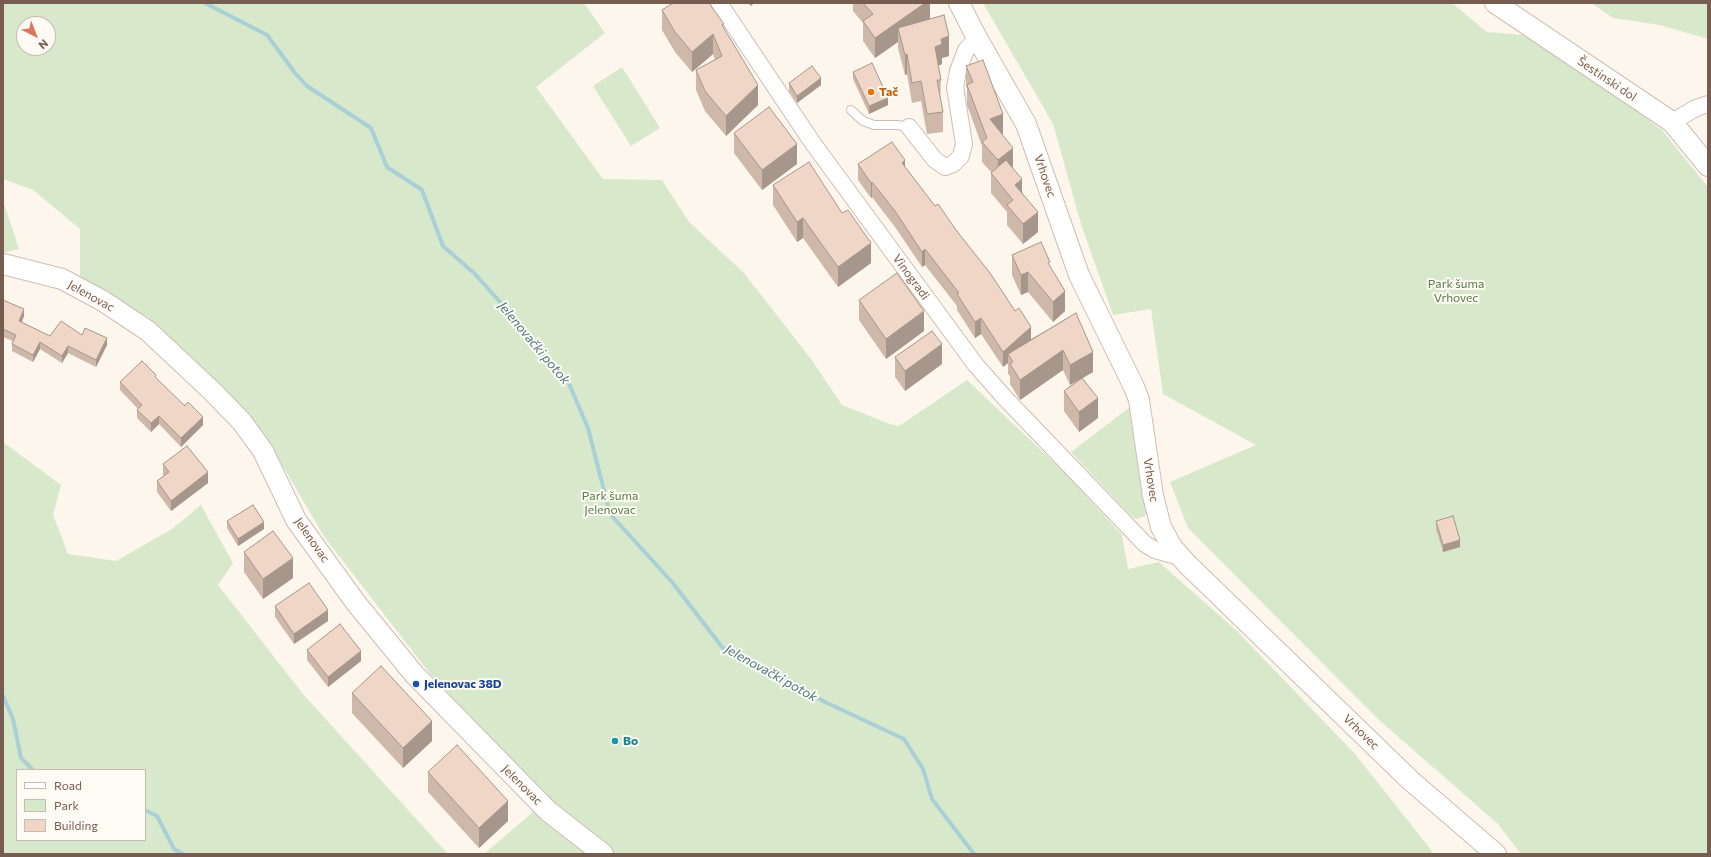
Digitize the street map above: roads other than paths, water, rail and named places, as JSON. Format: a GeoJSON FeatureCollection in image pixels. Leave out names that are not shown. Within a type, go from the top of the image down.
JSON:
{"type":"FeatureCollection","features":[{"type":"Feature","properties":{"kind":"street","name":"Vinogradi"},"geometry":{"type":"LineString","coordinates":[[719,3],[812,142],[975,364],[1004,397],[1146,544],[1155,550],[1180,557]]}},
{"type":"Feature","properties":{"kind":"street","name":"Vrhovec"},"geometry":{"type":"LineString","coordinates":[[959,3],[977,38],[1026,124],[1079,275],[1134,387],[1139,400],[1158,520],[1172,547],[1180,557],[1410,780],[1496,854]]}},
{"type":"Feature","properties":{"kind":"street","name":"Šestinski dol"},"geometry":{"type":"LineString","coordinates":[[1495,3],[1672,122],[1708,166]]}},
{"type":"Feature","properties":{"kind":"street"},"geometry":{"type":"LineString","coordinates":[[909,127],[935,160],[945,168],[954,164],[961,156],[964,144],[955,87],[958,71],[966,50],[977,38]]}},
{"type":"Feature","properties":{"kind":"street"},"geometry":{"type":"LineString","coordinates":[[1672,122],[1696,108],[1708,104]]}},
{"type":"Feature","properties":{"kind":"street","name":"Jelenovac"},"geometry":{"type":"LineString","coordinates":[[3,264],[62,280],[103,301],[148,331],[213,392],[242,422],[263,451],[296,520],[356,603],[414,674],[548,811],[603,854]]}},
{"type":"Feature","properties":{"kind":"street"},"geometry":{"type":"LineString","coordinates":[[1132,530],[1144,530],[1152,526],[1158,520]]}},
{"type":"Feature","properties":{"kind":"lane"},"geometry":{"type":"LineString","coordinates":[[851,110],[862,121],[874,125],[897,125],[909,127]]}},
{"type":"Feature","properties":{"kind":"waterway","name":"Jelenovački potok"},"geometry":{"type":"LineString","coordinates":[[205,3],[267,35],[295,73],[307,86],[371,128],[387,167],[422,190],[443,246],[474,273],[517,321],[539,352],[567,379],[588,428],[610,514],[672,582],[722,647],[740,658],[771,670],[825,702],[904,739],[923,769],[932,799],[974,854]]}},
{"type":"Feature","properties":{"kind":"waterway"},"geometry":{"type":"LineString","coordinates":[[3,696],[13,719],[21,758],[32,769]]}},
{"type":"Feature","properties":{"kind":"waterway"},"geometry":{"type":"LineString","coordinates":[[146,810],[157,816],[174,849],[183,854]]}},
{"type":"Feature","properties":{"kind":"place","name":"Tač"},"geometry":{"type":"Point","coordinates":[871,92]}},
{"type":"Feature","properties":{"kind":"place","name":"Jelenovac 38D"},"geometry":{"type":"Point","coordinates":[416,684]}},
{"type":"Feature","properties":{"kind":"place","name":"Bo"},"geometry":{"type":"Point","coordinates":[615,741]}},
{"type":"Feature","properties":{"kind":"park label","name":"Park šuma Vrhovec"},"geometry":{"type":"Point","coordinates":[1456,291]}},
{"type":"Feature","properties":{"kind":"park label","name":"Park šuma Jelenovac"},"geometry":{"type":"Point","coordinates":[610,503]}}]}
